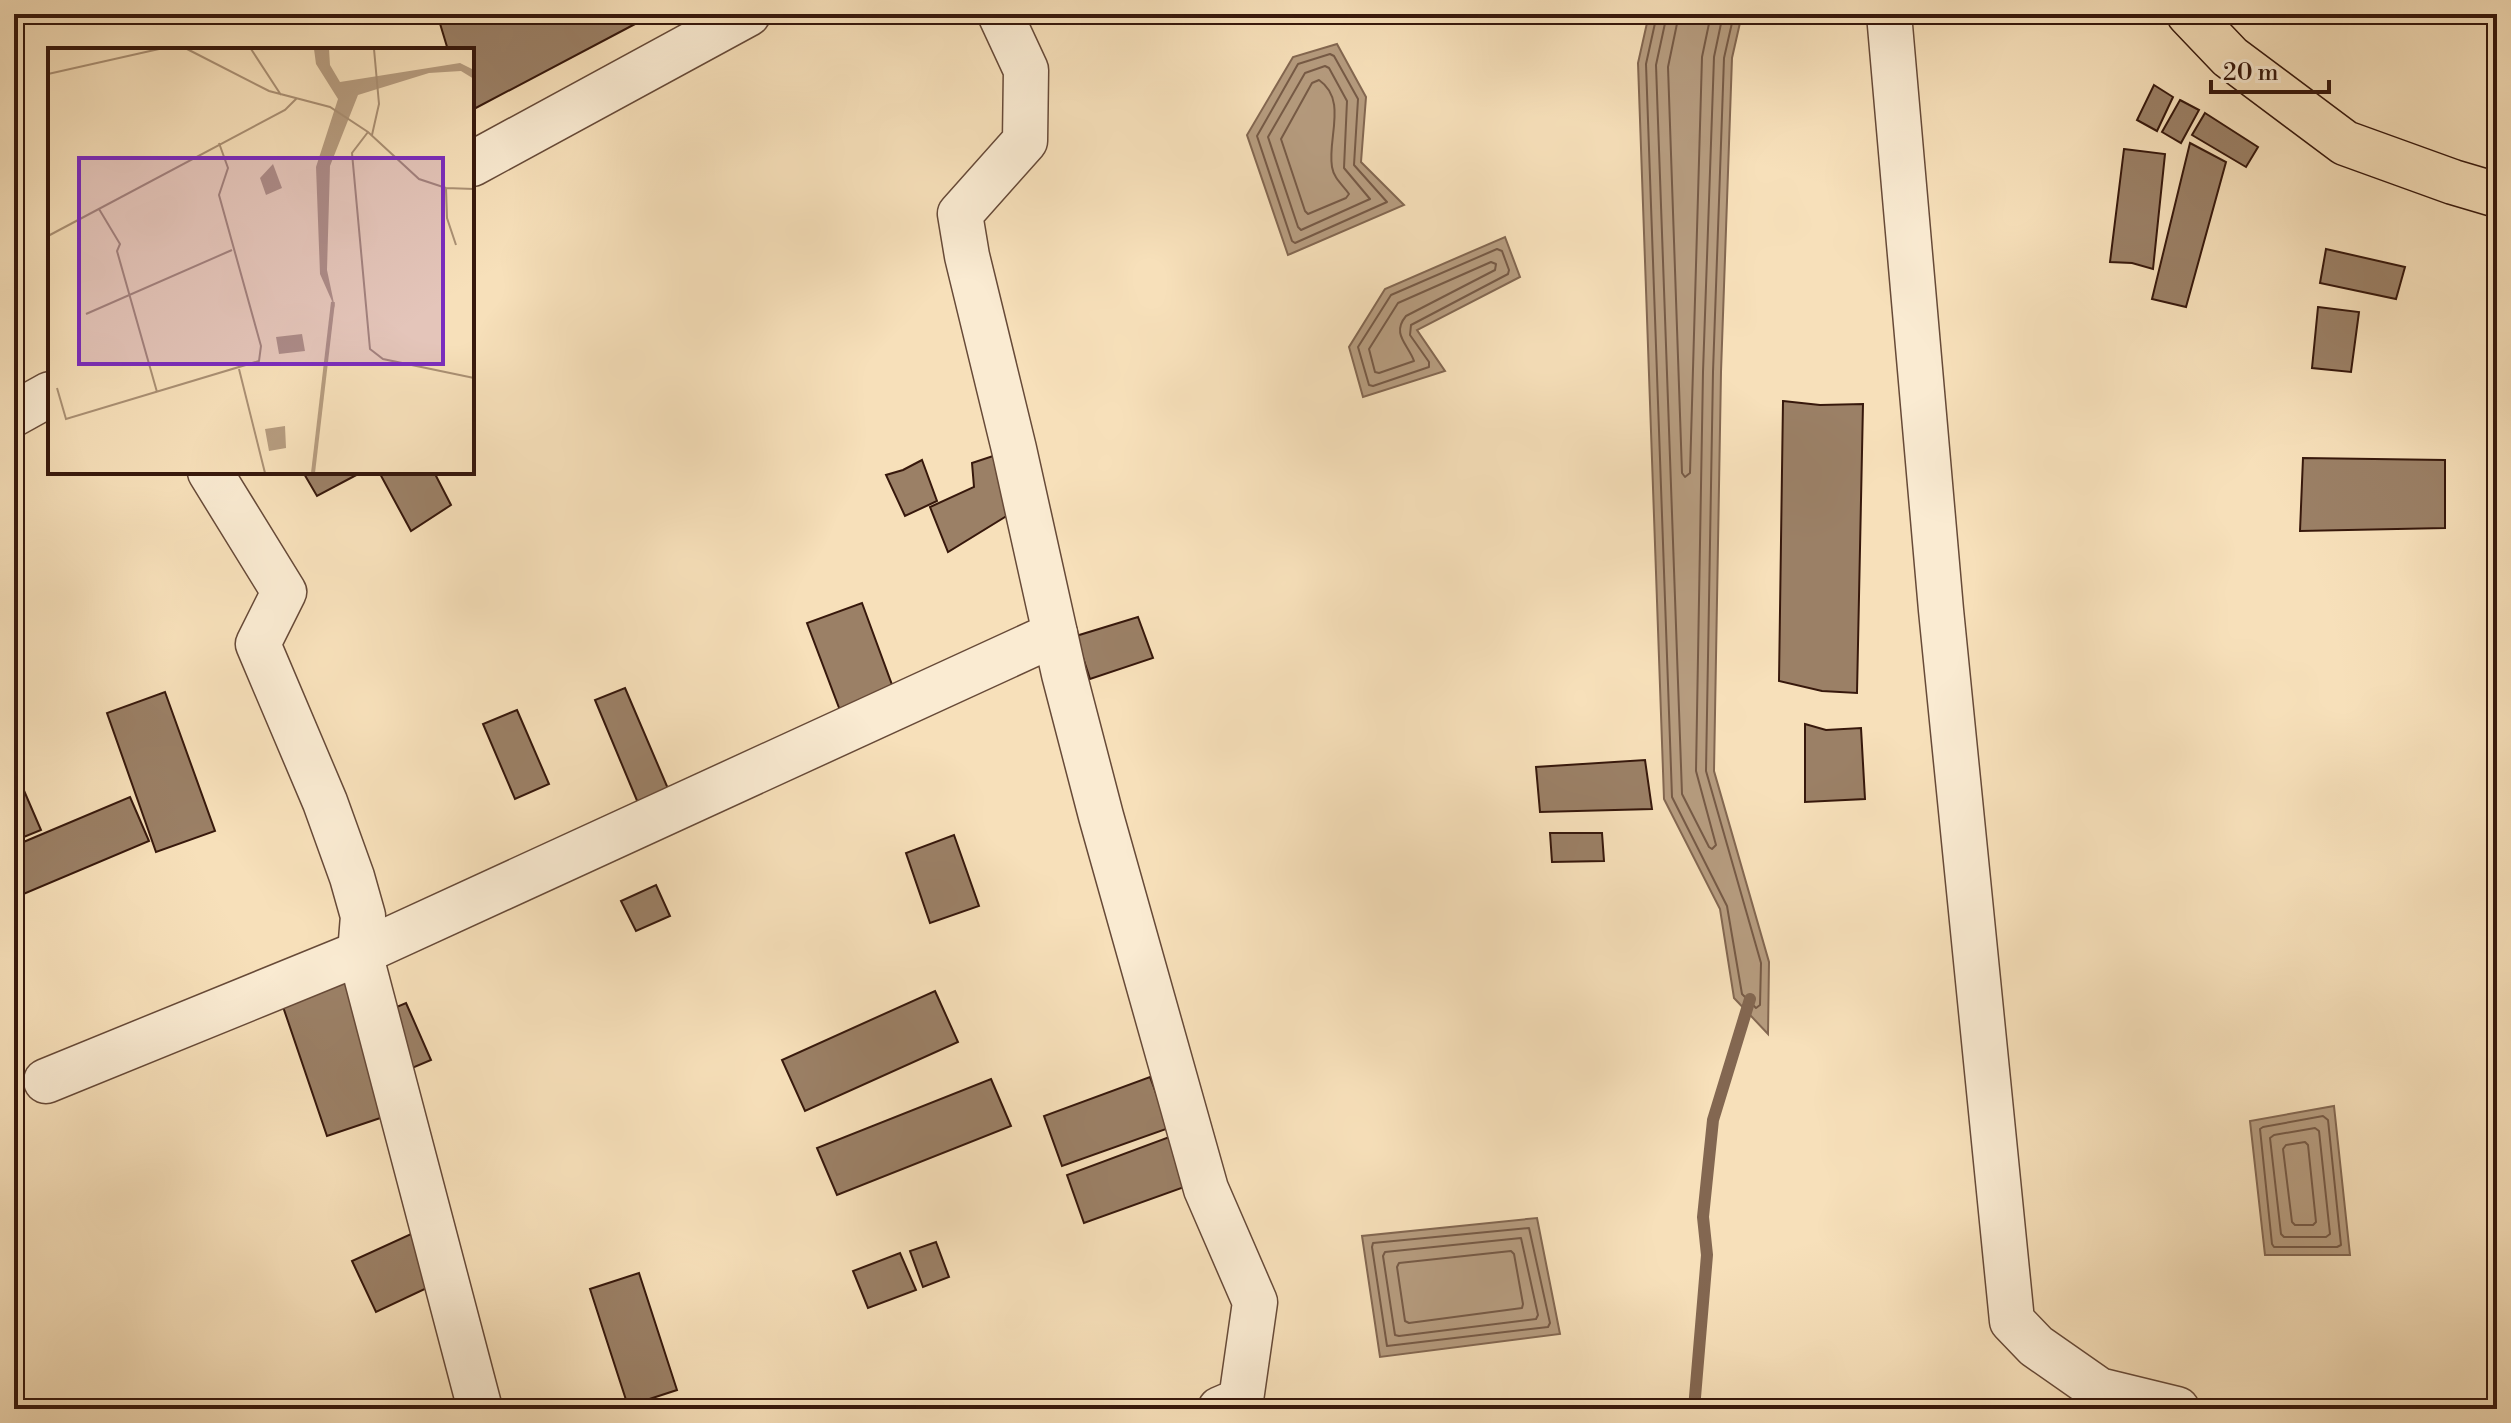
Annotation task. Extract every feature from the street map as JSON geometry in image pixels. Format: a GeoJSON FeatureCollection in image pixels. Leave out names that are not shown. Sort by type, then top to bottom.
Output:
{"type":"FeatureCollection","features":[{"type":"Feature","properties":{"kind":"main road"},"geometry":{"type":"LineString","coordinates":[[2189,14],[2230,57],[2345,143],[2497,195]]}},
{"type":"Feature","properties":{"kind":"street"},"geometry":{"type":"LineString","coordinates":[[474,163],[748,14]]}},
{"type":"Feature","properties":{"kind":"street"},"geometry":{"type":"LineString","coordinates":[[1000,14],[1026,70],[1025,141],[960,214],[967,256],[1055,634],[1101,816],[1206,1189],[1255,1302],[1241,1400],[1220,1409]]}},
{"type":"Feature","properties":{"kind":"street"},"geometry":{"type":"LineString","coordinates":[[1889,14],[1941,610],[2012,1321],[2036,1346],[2099,1390],[2177,1409]]}},
{"type":"Feature","properties":{"kind":"street"},"geometry":{"type":"LineString","coordinates":[[14,414],[48,395]]}},
{"type":"Feature","properties":{"kind":"street"},"geometry":{"type":"LineString","coordinates":[[211,474],[284,592],[258,644],[325,802],[352,877],[363,916],[360,953],[480,1409]]}},
{"type":"Feature","properties":{"kind":"street"},"geometry":{"type":"LineString","coordinates":[[46,1081],[360,953],[1055,634]]}},
{"type":"Feature","properties":{"kind":"water"},"geometry":{"type":"Polygon","coordinates":[[[1649,14],[1742,14],[1732,58],[1721,372],[1714,771],[1769,962],[1768,1034],[1734,998],[1720,909],[1664,799],[1638,63],[1649,14]]]}},
{"type":"Feature","properties":{"kind":"water"},"geometry":{"type":"Polygon","coordinates":[[[1337,44],[1366,97],[1361,162],[1404,205],[1288,255],[1247,135],[1293,57],[1337,44]]]}},
{"type":"Feature","properties":{"kind":"water"},"geometry":{"type":"Polygon","coordinates":[[[1505,237],[1520,277],[1417,330],[1445,371],[1363,397],[1349,347],[1385,289],[1505,237]]]}},
{"type":"Feature","properties":{"kind":"water"},"geometry":{"type":"Polygon","coordinates":[[[2334,1106],[2350,1255],[2265,1255],[2250,1121],[2334,1106]]]}},
{"type":"Feature","properties":{"kind":"water"},"geometry":{"type":"Polygon","coordinates":[[[1537,1218],[1560,1334],[1380,1357],[1362,1236],[1537,1218]]]}},
{"type":"Feature","properties":{"kind":"building"},"geometry":{"type":"Polygon","coordinates":[[[415,14],[654,14],[474,109],[474,48],[447,48],[438,17],[415,17],[415,14]]]}},
{"type":"Feature","properties":{"kind":"building"},"geometry":{"type":"Polygon","coordinates":[[[2154,85],[2173,97],[2157,131],[2137,120],[2154,85]]]}},
{"type":"Feature","properties":{"kind":"building"},"geometry":{"type":"Polygon","coordinates":[[[2180,100],[2199,110],[2181,143],[2162,132],[2180,100]]]}},
{"type":"Feature","properties":{"kind":"building"},"geometry":{"type":"Polygon","coordinates":[[[2205,113],[2258,147],[2246,167],[2192,135],[2205,113]]]}},
{"type":"Feature","properties":{"kind":"building"},"geometry":{"type":"Polygon","coordinates":[[[2190,143],[2226,162],[2186,307],[2152,299],[2190,143]]]}},
{"type":"Feature","properties":{"kind":"building"},"geometry":{"type":"Polygon","coordinates":[[[2124,149],[2165,154],[2153,269],[2132,263],[2110,262],[2124,149]]]}},
{"type":"Feature","properties":{"kind":"building"},"geometry":{"type":"Polygon","coordinates":[[[2326,249],[2405,267],[2396,299],[2320,283],[2326,249]]]}},
{"type":"Feature","properties":{"kind":"building"},"geometry":{"type":"Polygon","coordinates":[[[2318,307],[2359,312],[2351,372],[2312,368],[2318,307]]]}},
{"type":"Feature","properties":{"kind":"building"},"geometry":{"type":"Polygon","coordinates":[[[1783,401],[1820,405],[1863,404],[1857,693],[1822,691],[1779,681],[1783,401]]]}},
{"type":"Feature","properties":{"kind":"building"},"geometry":{"type":"Polygon","coordinates":[[[1005,452],[1013,512],[948,552],[930,507],[974,487],[972,463],[1005,452]]]}},
{"type":"Feature","properties":{"kind":"building"},"geometry":{"type":"Polygon","coordinates":[[[2303,458],[2445,460],[2445,528],[2300,531],[2303,458]]]}},
{"type":"Feature","properties":{"kind":"building"},"geometry":{"type":"Polygon","coordinates":[[[922,460],[937,501],[905,516],[886,475],[922,460]]]}},
{"type":"Feature","properties":{"kind":"building"},"geometry":{"type":"Polygon","coordinates":[[[304,474],[358,474],[317,496],[304,474]]]}},
{"type":"Feature","properties":{"kind":"building"},"geometry":{"type":"Polygon","coordinates":[[[380,474],[435,474],[451,505],[411,531],[380,474]]]}},
{"type":"Feature","properties":{"kind":"building"},"geometry":{"type":"Polygon","coordinates":[[[862,603],[895,693],[841,713],[807,623],[862,603]]]}},
{"type":"Feature","properties":{"kind":"building"},"geometry":{"type":"Polygon","coordinates":[[[1138,617],[1153,658],[1090,679],[1076,636],[1138,617]]]}},
{"type":"Feature","properties":{"kind":"building"},"geometry":{"type":"Polygon","coordinates":[[[625,688],[669,791],[638,803],[595,700],[625,688]]]}},
{"type":"Feature","properties":{"kind":"building"},"geometry":{"type":"Polygon","coordinates":[[[165,692],[215,831],[156,852],[107,713],[165,692]]]}},
{"type":"Feature","properties":{"kind":"building"},"geometry":{"type":"Polygon","coordinates":[[[517,710],[549,784],[515,799],[483,724],[517,710]]]}},
{"type":"Feature","properties":{"kind":"building"},"geometry":{"type":"Polygon","coordinates":[[[1805,724],[1826,730],[1861,728],[1865,799],[1805,802],[1805,724]]]}},
{"type":"Feature","properties":{"kind":"building"},"geometry":{"type":"Polygon","coordinates":[[[1645,760],[1652,809],[1540,812],[1536,767],[1645,760]]]}},
{"type":"Feature","properties":{"kind":"building"},"geometry":{"type":"Polygon","coordinates":[[[22,786],[41,830],[14,841],[14,789],[22,786]]]}},
{"type":"Feature","properties":{"kind":"building"},"geometry":{"type":"Polygon","coordinates":[[[130,797],[149,841],[14,898],[14,846],[130,797]]]}},
{"type":"Feature","properties":{"kind":"building"},"geometry":{"type":"Polygon","coordinates":[[[1550,833],[1602,833],[1604,861],[1552,862],[1550,833]]]}},
{"type":"Feature","properties":{"kind":"building"},"geometry":{"type":"Polygon","coordinates":[[[954,835],[979,906],[930,923],[906,853],[954,835]]]}},
{"type":"Feature","properties":{"kind":"building"},"geometry":{"type":"Polygon","coordinates":[[[656,885],[670,916],[636,931],[621,901],[656,885]]]}},
{"type":"Feature","properties":{"kind":"building"},"geometry":{"type":"Polygon","coordinates":[[[352,966],[401,1111],[327,1136],[278,992],[352,966]]]}},
{"type":"Feature","properties":{"kind":"building"},"geometry":{"type":"Polygon","coordinates":[[[935,991],[958,1042],[805,1111],[782,1060],[935,991]]]}},
{"type":"Feature","properties":{"kind":"building"},"geometry":{"type":"Polygon","coordinates":[[[406,1003],[431,1060],[405,1071],[380,1014],[406,1003]]]}},
{"type":"Feature","properties":{"kind":"building"},"geometry":{"type":"Polygon","coordinates":[[[1150,1077],[1169,1128],[1062,1166],[1044,1116],[1150,1077]]]}},
{"type":"Feature","properties":{"kind":"building"},"geometry":{"type":"Polygon","coordinates":[[[991,1079],[1011,1126],[837,1195],[817,1148],[991,1079]]]}},
{"type":"Feature","properties":{"kind":"building"},"geometry":{"type":"Polygon","coordinates":[[[1172,1136],[1190,1185],[1084,1223],[1067,1175],[1172,1136]]]}},
{"type":"Feature","properties":{"kind":"building"},"geometry":{"type":"Polygon","coordinates":[[[422,1229],[446,1279],[376,1312],[352,1261],[422,1229]]]}},
{"type":"Feature","properties":{"kind":"building"},"geometry":{"type":"Polygon","coordinates":[[[936,1242],[949,1277],[923,1287],[910,1251],[936,1242]]]}},
{"type":"Feature","properties":{"kind":"building"},"geometry":{"type":"Polygon","coordinates":[[[900,1253],[916,1290],[868,1308],[853,1271],[900,1253]]]}},
{"type":"Feature","properties":{"kind":"building"},"geometry":{"type":"Polygon","coordinates":[[[639,1273],[677,1390],[628,1406],[590,1289],[639,1273]]]}},
{"type":"Feature","properties":{"kind":"waterway"},"geometry":{"type":"LineString","coordinates":[[1694,1409],[1707,1255],[1703,1217],[1713,1120],[1750,999]]}}]}
